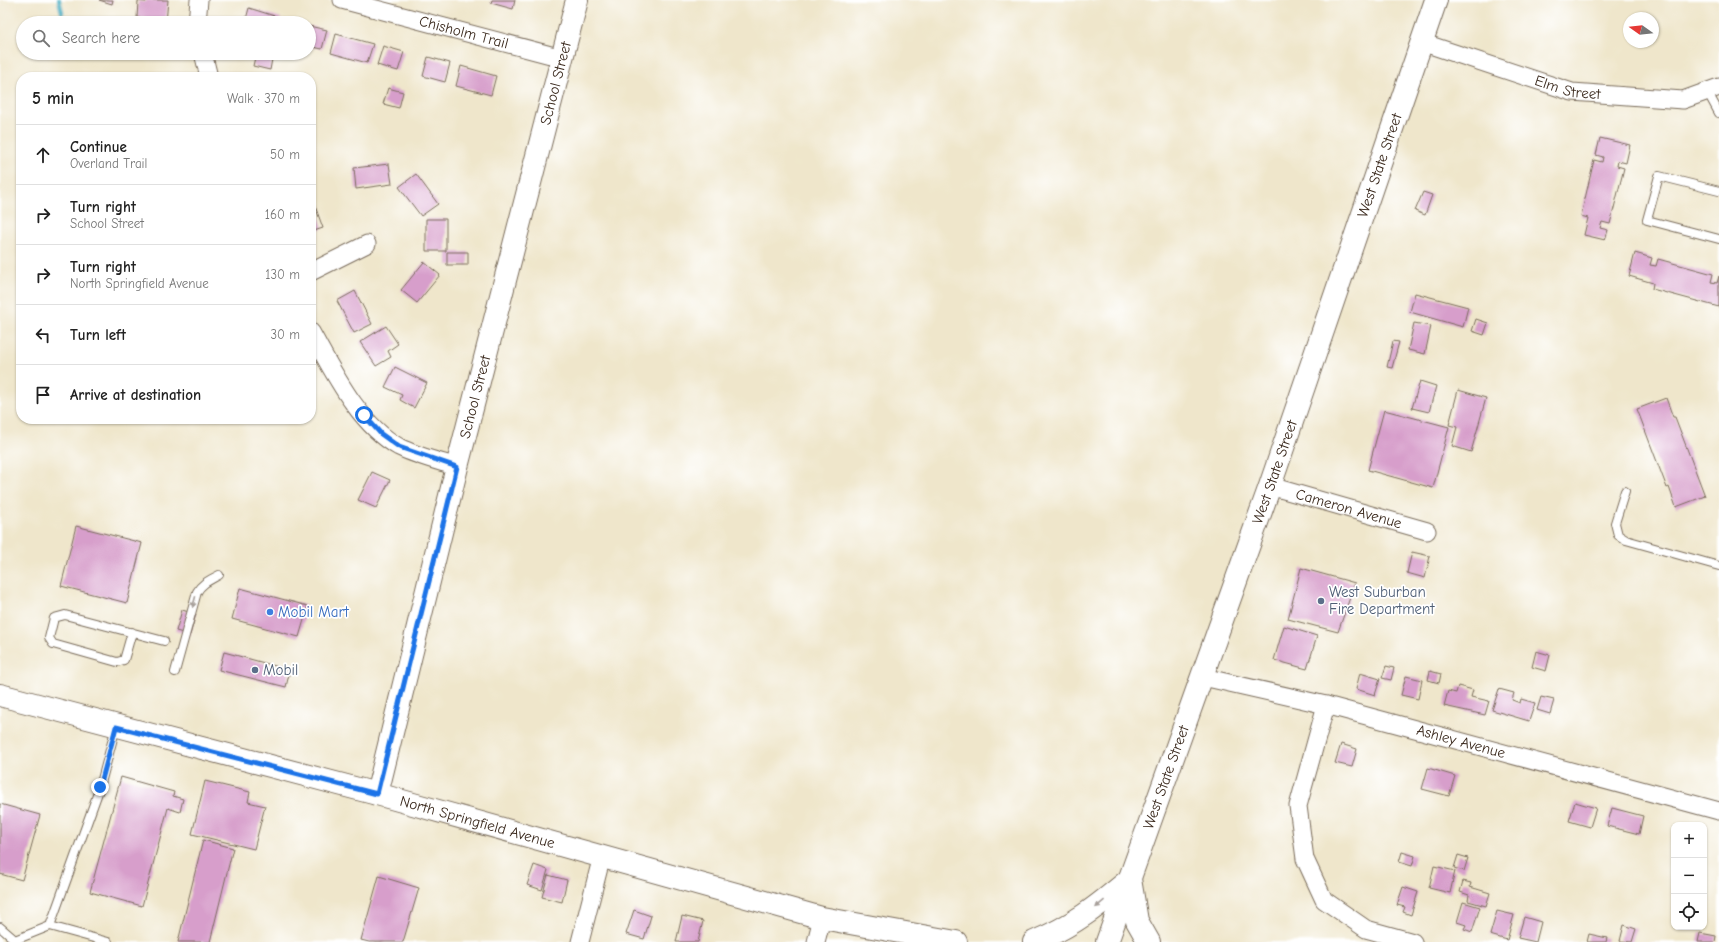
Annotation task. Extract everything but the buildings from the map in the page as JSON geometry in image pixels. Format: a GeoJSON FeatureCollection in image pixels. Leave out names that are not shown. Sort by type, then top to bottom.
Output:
{"type":"FeatureCollection","features":[{"type":"Feature","properties":{"kind":"main road","name":"School Street"},"geometry":{"type":"LineString","coordinates":[[377,794],[457,467],[577,0]]}},
{"type":"Feature","properties":{"kind":"main road","name":"West State Street"},"geometry":{"type":"LineString","coordinates":[[1107,942],[1270,486],[1436,0]]}},
{"type":"Feature","properties":{"kind":"main road","name":"North Springfield Avenue"},"geometry":{"type":"LineString","coordinates":[[0,695],[116,727],[377,794],[822,918],[956,942]]}},
{"type":"Feature","properties":{"kind":"main road"},"geometry":{"type":"LineString","coordinates":[[1034,942],[1060,931],[1095,908],[1130,879]]}},
{"type":"Feature","properties":{"kind":"main road"},"geometry":{"type":"LineString","coordinates":[[1130,879],[1137,921],[1149,942]]}},
{"type":"Feature","properties":{"kind":"street"},"geometry":{"type":"LineString","coordinates":[[198,16],[199,0]]}},
{"type":"Feature","properties":{"kind":"street","name":"Chisholm Trail"},"geometry":{"type":"LineString","coordinates":[[342,0],[562,58]]}},
{"type":"Feature","properties":{"kind":"street","name":"Elm Street"},"geometry":{"type":"LineString","coordinates":[[1421,42],[1572,92],[1683,100],[1713,89]]}},
{"type":"Feature","properties":{"kind":"street"},"geometry":{"type":"LineString","coordinates":[[205,60],[208,72]]}},
{"type":"Feature","properties":{"kind":"street"},"geometry":{"type":"LineString","coordinates":[[316,270],[367,244]]}},
{"type":"Feature","properties":{"kind":"street"},"geometry":{"type":"LineString","coordinates":[[316,341],[345,393],[381,434],[399,447],[457,467]]}},
{"type":"Feature","properties":{"kind":"street","name":"Cameron Avenue"},"geometry":{"type":"LineString","coordinates":[[1270,486],[1427,531]]}},
{"type":"Feature","properties":{"kind":"street","name":"Ashley Avenue"},"geometry":{"type":"LineString","coordinates":[[1203,677],[1326,705],[1719,811]]}},
{"type":"Feature","properties":{"kind":"street"},"geometry":{"type":"LineString","coordinates":[[1326,705],[1298,806],[1306,860],[1324,900],[1366,929],[1413,942]]}},
{"type":"Feature","properties":{"kind":"street"},"geometry":{"type":"LineString","coordinates":[[580,942],[602,856]]}},
{"type":"Feature","properties":{"kind":"street"},"geometry":{"type":"LineString","coordinates":[[816,942],[822,918]]}},
{"type":"Feature","properties":{"kind":"lane"},"geometry":{"type":"LineString","coordinates":[[1713,89],[1719,113]]}},
{"type":"Feature","properties":{"kind":"lane"},"geometry":{"type":"LineString","coordinates":[[1719,191],[1659,176],[1648,220],[1719,239]]}},
{"type":"Feature","properties":{"kind":"lane"},"geometry":{"type":"LineString","coordinates":[[1625,491],[1615,523],[1618,535],[1626,540],[1719,566]]}},
{"type":"Feature","properties":{"kind":"lane"},"geometry":{"type":"LineString","coordinates":[[175,672],[197,592],[200,586],[206,581],[219,575]]}},
{"type":"Feature","properties":{"kind":"lane"},"geometry":{"type":"LineString","coordinates":[[132,632],[124,660],[117,662],[53,644],[49,638],[54,618],[65,615],[132,632],[164,641]]}},
{"type":"Feature","properties":{"kind":"lane"},"geometry":{"type":"LineString","coordinates":[[50,926],[100,787],[116,727]]}},
{"type":"Feature","properties":{"kind":"lane"},"geometry":{"type":"LineString","coordinates":[[0,927],[14,940],[50,926],[108,942]]}},
{"type":"Feature","properties":{"kind":"waterway"},"geometry":{"type":"LineString","coordinates":[[59,0],[62,12]]}},
{"type":"Feature","properties":{"kind":"place","name":"West Suburban Fire Department"},"geometry":{"type":"Point","coordinates":[1321,601]}},
{"type":"Feature","properties":{"kind":"place","name":"Mobil Mart"},"geometry":{"type":"Point","coordinates":[270,612]}},
{"type":"Feature","properties":{"kind":"place","name":"Mobil"},"geometry":{"type":"Point","coordinates":[255,670]}},
{"type":"Feature","properties":{"kind":"route"},"geometry":{"type":"LineString","coordinates":[[100,787],[116,727],[377,794],[457,467],[420,456],[399,447],[381,434],[364,415]]}}]}
